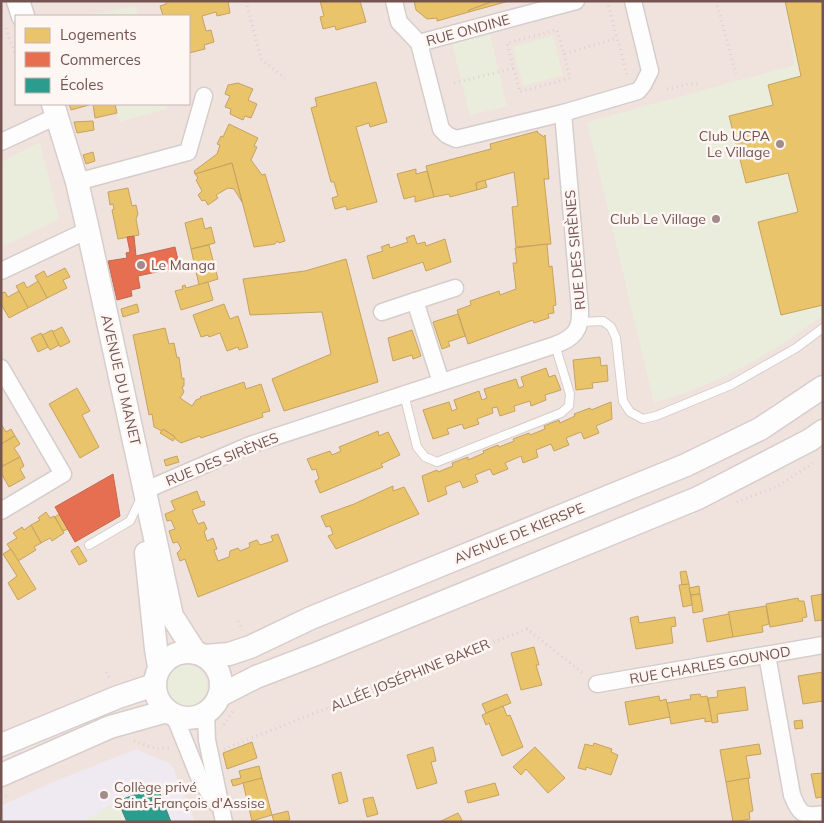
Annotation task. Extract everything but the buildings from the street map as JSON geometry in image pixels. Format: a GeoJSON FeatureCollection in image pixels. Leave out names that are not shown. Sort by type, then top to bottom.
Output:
{"type":"FeatureCollection","features":[{"type":"Feature","properties":{"kind":"main road"},"geometry":{"type":"LineString","coordinates":[[15,15],[18,1]]}},
{"type":"Feature","properties":{"kind":"main road","name":"AVENUE DU MANET"},"geometry":{"type":"LineString","coordinates":[[55,110],[77,182],[146,490],[172,616],[200,654]]}},
{"type":"Feature","properties":{"kind":"main road","name":"AVENUE DE KIERSPE"},"geometry":{"type":"LineString","coordinates":[[200,654],[229,654],[256,645],[311,618],[686,465],[760,429],[823,387]]}},
{"type":"Feature","properties":{"kind":"main road"},"geometry":{"type":"LineString","coordinates":[[146,490],[146,551],[156,649],[156,695],[160,704],[171,713],[186,718],[212,705],[256,677],[698,498],[810,440],[823,431]]}},
{"type":"Feature","properties":{"kind":"main road"},"geometry":{"type":"LineString","coordinates":[[1,745],[118,696],[157,676],[165,660],[200,654],[214,664],[219,674],[221,685],[212,705]]}},
{"type":"Feature","properties":{"kind":"main road"},"geometry":{"type":"LineString","coordinates":[[1,774],[110,728],[171,713]]}},
{"type":"Feature","properties":{"kind":"street"},"geometry":{"type":"LineString","coordinates":[[394,1],[399,22],[419,43],[441,129],[447,135],[456,138],[563,112],[638,91],[650,71],[633,1]]}},
{"type":"Feature","properties":{"kind":"street","name":"RUE ONDINE"},"geometry":{"type":"LineString","coordinates":[[419,43],[576,1]]}},
{"type":"Feature","properties":{"kind":"street"},"geometry":{"type":"LineString","coordinates":[[77,182],[188,152],[204,96]]}},
{"type":"Feature","properties":{"kind":"street"},"geometry":{"type":"LineString","coordinates":[[1,142],[55,110]]}},
{"type":"Feature","properties":{"kind":"street","name":"RUE DES SIRÈNES"},"geometry":{"type":"LineString","coordinates":[[146,490],[250,445],[555,345],[574,334],[581,322],[563,112]]}},
{"type":"Feature","properties":{"kind":"street"},"geometry":{"type":"LineString","coordinates":[[1,271],[88,230]]}},
{"type":"Feature","properties":{"kind":"street"},"geometry":{"type":"LineString","coordinates":[[382,312],[455,288]]}},
{"type":"Feature","properties":{"kind":"street"},"geometry":{"type":"LineString","coordinates":[[415,301],[441,382]]}},
{"type":"Feature","properties":{"kind":"street"},"geometry":{"type":"LineString","coordinates":[[1,368],[63,474],[1,511]]}},
{"type":"Feature","properties":{"kind":"street","name":"RUE CHARLES GOUNOD"},"geometry":{"type":"LineString","coordinates":[[597,684],[823,646]]}},
{"type":"Feature","properties":{"kind":"street"},"geometry":{"type":"LineString","coordinates":[[767,655],[792,795],[798,809],[810,816],[823,814]]}},
{"type":"Feature","properties":{"kind":"street"},"geometry":{"type":"LineString","coordinates":[[212,705],[207,740],[223,818]]}},
{"type":"Feature","properties":{"kind":"street"},"geometry":{"type":"LineString","coordinates":[[171,713],[200,777],[223,818]]}},
{"type":"Feature","properties":{"kind":"lane"},"geometry":{"type":"LineString","coordinates":[[581,322],[603,321],[611,327],[616,338],[623,401],[630,412],[643,419],[656,416],[731,385],[796,348],[823,328]]}},
{"type":"Feature","properties":{"kind":"lane"},"geometry":{"type":"LineString","coordinates":[[404,394],[417,447],[425,457],[437,462],[562,413],[569,406],[570,394],[555,345]]}},
{"type":"Feature","properties":{"kind":"lane"},"geometry":{"type":"LineString","coordinates":[[89,545],[130,521],[146,490]]}},
{"type":"Feature","properties":{"kind":"path"},"geometry":{"type":"LineString","coordinates":[[246,1],[261,59],[285,78]]}},
{"type":"Feature","properties":{"kind":"path"},"geometry":{"type":"LineString","coordinates":[[607,1],[629,81]]}},
{"type":"Feature","properties":{"kind":"path"},"geometry":{"type":"LineString","coordinates":[[716,1],[736,74]]}},
{"type":"Feature","properties":{"kind":"path"},"geometry":{"type":"LineString","coordinates":[[14,20],[15,38]]}},
{"type":"Feature","properties":{"kind":"path"},"geometry":{"type":"LineString","coordinates":[[557,30],[564,54],[570,78],[520,92],[507,43],[557,30]]}},
{"type":"Feature","properties":{"kind":"path"},"geometry":{"type":"LineString","coordinates":[[564,54],[617,38]]}},
{"type":"Feature","properties":{"kind":"path"},"geometry":{"type":"LineString","coordinates":[[454,83],[514,68]]}},
{"type":"Feature","properties":{"kind":"path"},"geometry":{"type":"LineString","coordinates":[[667,89],[698,84]]}},
{"type":"Feature","properties":{"kind":"path","name":"ALLÉE JOSÉPHINE BAKER"},"geometry":{"type":"LineString","coordinates":[[210,755],[527,629],[597,684]]}},
{"type":"Feature","properties":{"kind":"shaded area"},"geometry":{"type":"Polygon","coordinates":[[[1,1],[823,1],[823,822],[1,822],[1,1]]]}},
{"type":"Feature","properties":{"kind":"shaded area","name":"Collège privé Saint-François d'Assise"},"geometry":{"type":"Polygon","coordinates":[[[136,749],[172,765],[195,822],[1,822],[1,806],[48,784],[136,749]]]}},
{"type":"Feature","properties":{"kind":"green space","name":"Club Le Village"},"geometry":{"type":"Polygon","coordinates":[[[784,1],[823,1],[823,315],[781,345],[736,371],[699,388],[654,403],[587,122],[795,65],[784,1]]]}},
{"type":"Feature","properties":{"kind":"green space"},"geometry":{"type":"Polygon","coordinates":[[[135,6],[138,15],[88,15],[135,6]]]}},
{"type":"Feature","properties":{"kind":"green space"},"geometry":{"type":"Polygon","coordinates":[[[490,34],[507,106],[470,115],[452,44],[490,34]]]}},
{"type":"Feature","properties":{"kind":"green space"},"geometry":{"type":"Polygon","coordinates":[[[553,36],[563,75],[523,86],[513,47],[553,36]]]}},
{"type":"Feature","properties":{"kind":"green space"},"geometry":{"type":"Polygon","coordinates":[[[115,105],[166,105],[167,109],[119,122],[115,105]]]}},
{"type":"Feature","properties":{"kind":"green space"},"geometry":{"type":"Polygon","coordinates":[[[40,142],[59,219],[1,247],[1,162],[40,142]]]}},
{"type":"Feature","properties":{"kind":"green space"},"geometry":{"type":"Polygon","coordinates":[[[182,665],[190,665],[201,671],[207,686],[201,701],[190,707],[182,707],[171,701],[165,690],[165,682],[171,671],[182,665]]]}},
{"type":"Feature","properties":{"kind":"green space"},"geometry":{"type":"Polygon","coordinates":[[[118,801],[127,822],[82,822],[118,801]]]}},
{"type":"Feature","properties":{"kind":"place","name":"Club UCPA Le Village"},"geometry":{"type":"Point","coordinates":[780,144]}},
{"type":"Feature","properties":{"kind":"place","name":"Club Le Village"},"geometry":{"type":"Point","coordinates":[716,219]}},
{"type":"Feature","properties":{"kind":"place","name":"Le Manga"},"geometry":{"type":"Point","coordinates":[141,265]}},
{"type":"Feature","properties":{"kind":"place","name":"Collège privé Saint-François d'Assise"},"geometry":{"type":"Point","coordinates":[104,795]}}]}
